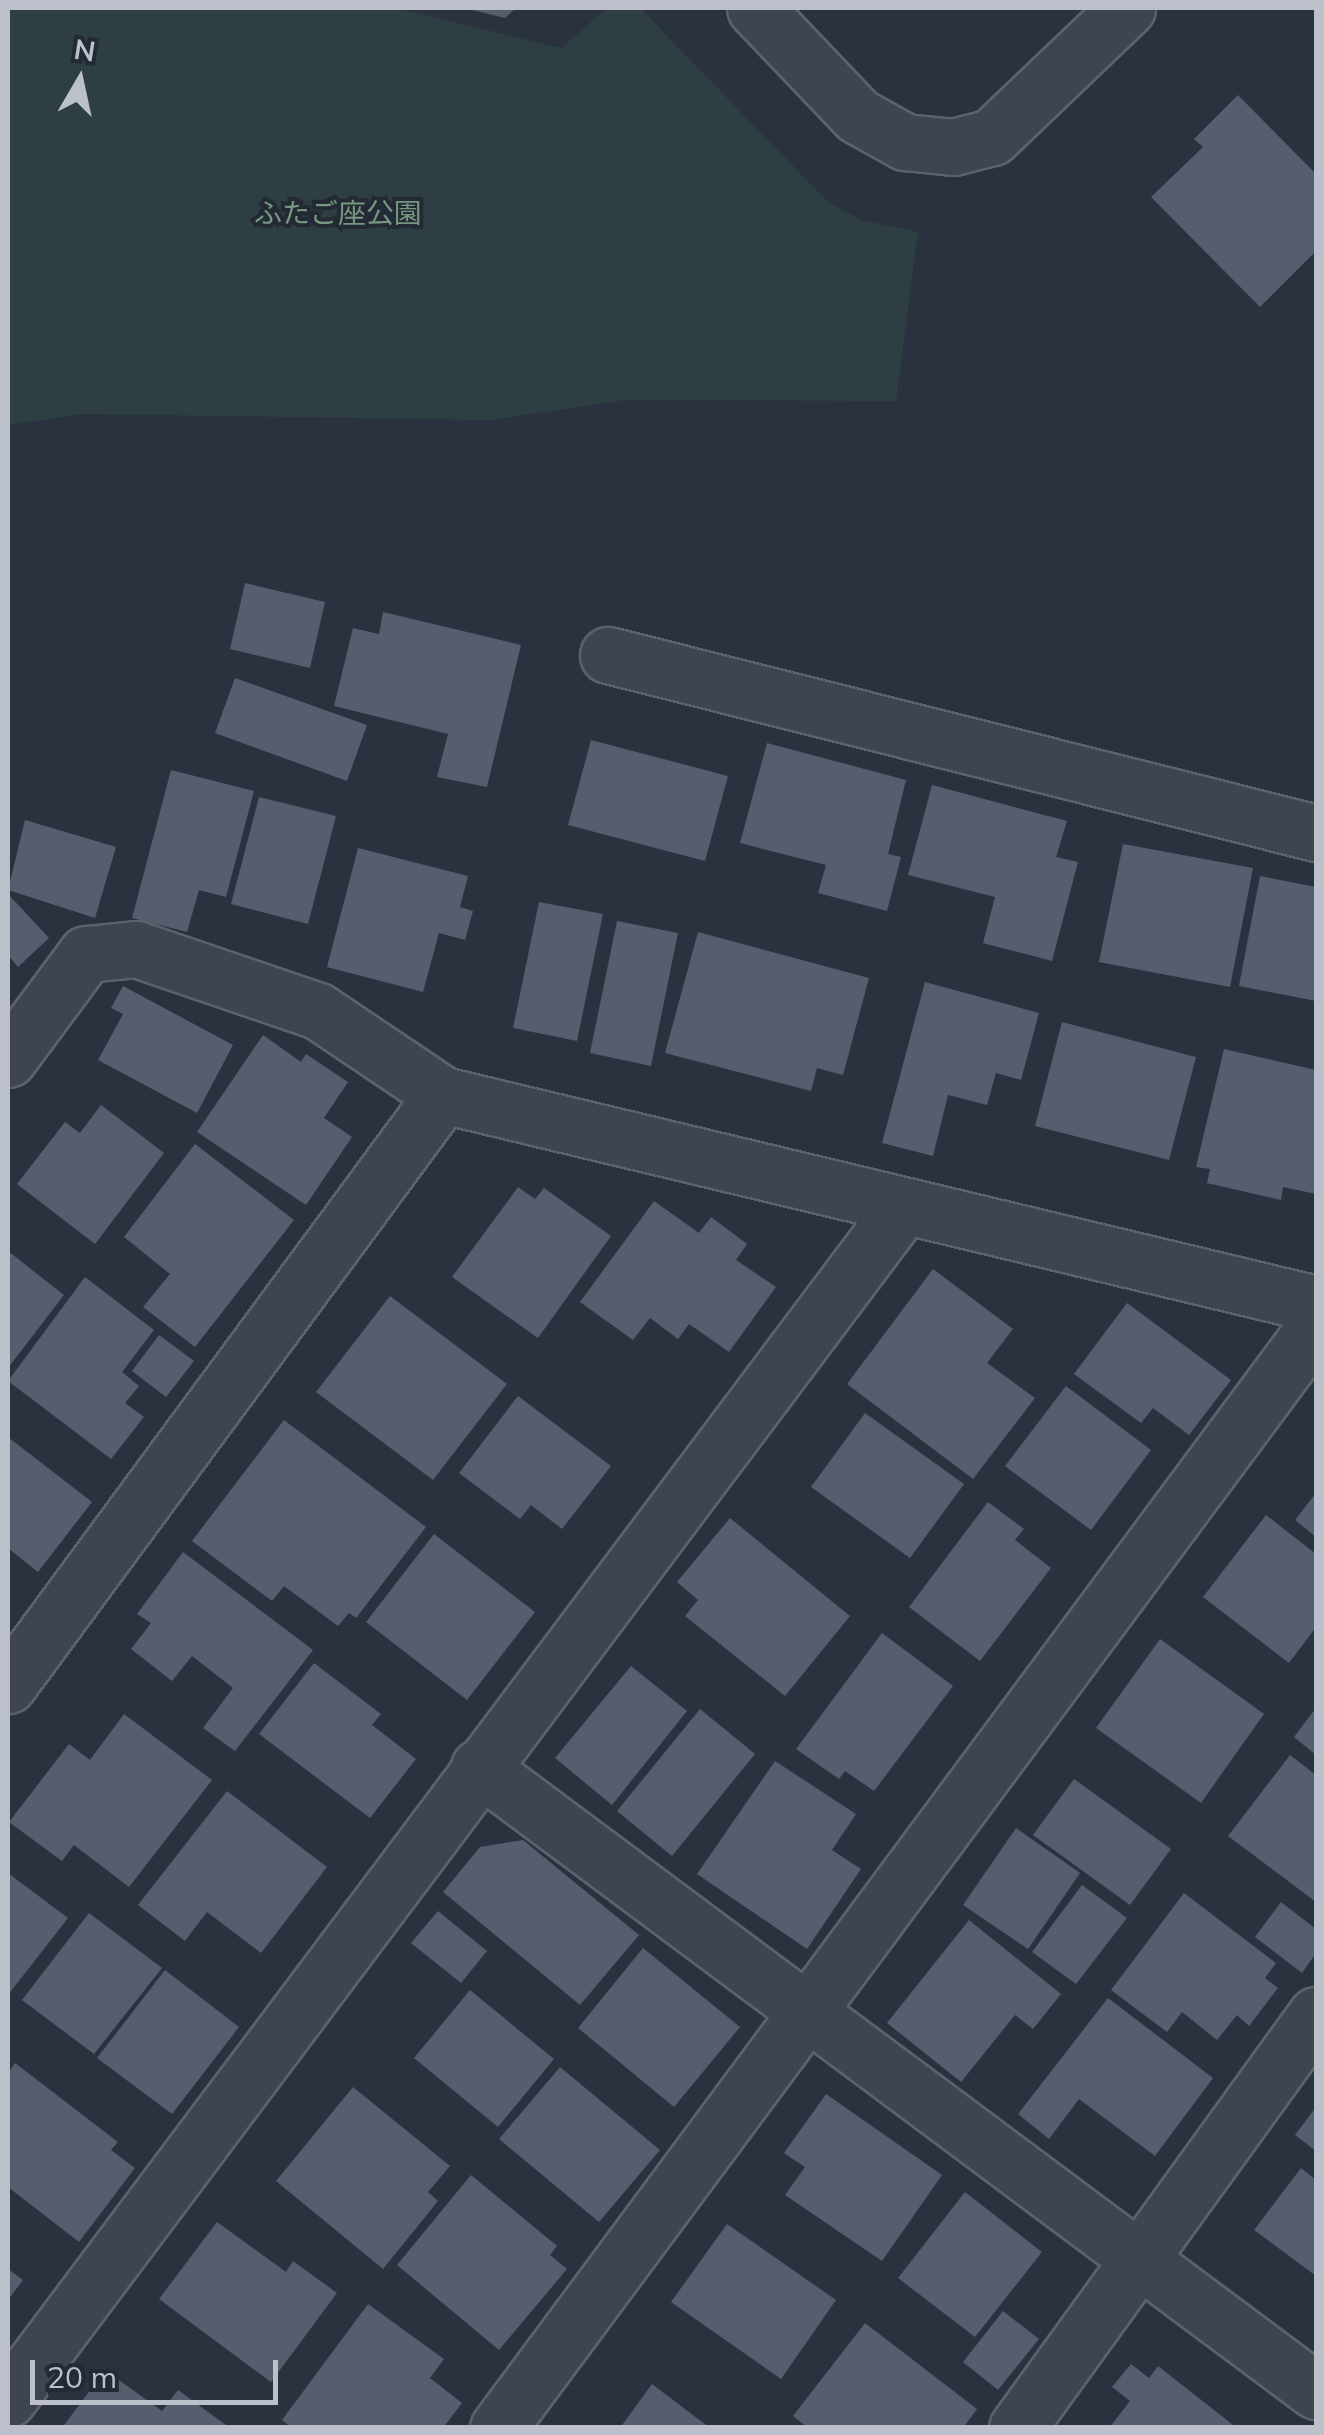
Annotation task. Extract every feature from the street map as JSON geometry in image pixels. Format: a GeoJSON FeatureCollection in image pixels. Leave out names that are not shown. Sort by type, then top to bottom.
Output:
{"type":"FeatureCollection","features":[{"type":"Feature","properties":{"kind":"street"},"geometry":{"type":"LineString","coordinates":[[754,8],[858,116],[905,142],[953,146],[992,137],[1128,8]]}},
{"type":"Feature","properties":{"kind":"street"},"geometry":{"type":"LineString","coordinates":[[608,655],[1316,832]]}},
{"type":"Feature","properties":{"kind":"street"},"geometry":{"type":"LineString","coordinates":[[8,1059],[86,954],[136,949],[318,1012],[443,1095],[1316,1304]]}},
{"type":"Feature","properties":{"kind":"street"},"geometry":{"type":"LineString","coordinates":[[8,1685],[443,1095]]}},
{"type":"Feature","properties":{"kind":"street"},"geometry":{"type":"LineString","coordinates":[[8,2399],[903,1207]]}},
{"type":"Feature","properties":{"kind":"street"},"geometry":{"type":"LineString","coordinates":[[498,2428],[804,2009],[1316,1326]]}},
{"type":"Feature","properties":{"kind":"street"},"geometry":{"type":"LineString","coordinates":[[480,1767],[1137,2262],[1316,2391]]}},
{"type":"Feature","properties":{"kind":"street"},"geometry":{"type":"LineString","coordinates":[[1017,2428],[1316,2015]]}},
{"type":"Feature","properties":{"kind":"green space","name":"ふたご座公園"},"geometry":{"type":"Polygon","coordinates":[[[8,8],[396,8],[561,48],[607,8],[640,8],[828,202],[861,220],[918,232],[896,401],[625,400],[492,420],[83,414],[8,425],[8,8]]]}},
{"type":"Feature","properties":{"kind":"building"},"geometry":{"type":"Polygon","coordinates":[[[464,8],[516,8],[505,18],[464,8]]]}},
{"type":"Feature","properties":{"kind":"building"},"geometry":{"type":"Polygon","coordinates":[[[1238,95],[1316,174],[1316,251],[1260,307],[1151,197],[1203,147],[1194,139],[1238,95]]]}},
{"type":"Feature","properties":{"kind":"building"},"geometry":{"type":"Polygon","coordinates":[[[245,583],[325,602],[310,668],[230,649],[245,583]]]}},
{"type":"Feature","properties":{"kind":"building"},"geometry":{"type":"Polygon","coordinates":[[[383,612],[521,645],[487,787],[437,777],[448,734],[334,706],[353,628],[379,634],[383,612]]]}},
{"type":"Feature","properties":{"kind":"building"},"geometry":{"type":"Polygon","coordinates":[[[235,678],[367,725],[347,781],[215,733],[235,678]]]}},
{"type":"Feature","properties":{"kind":"building"},"geometry":{"type":"Polygon","coordinates":[[[591,740],[728,776],[705,861],[568,825],[591,740]]]}},
{"type":"Feature","properties":{"kind":"building"},"geometry":{"type":"Polygon","coordinates":[[[767,743],[906,780],[888,854],[901,857],[887,911],[818,893],[826,865],[740,843],[767,743]]]}},
{"type":"Feature","properties":{"kind":"building"},"geometry":{"type":"Polygon","coordinates":[[[171,770],[254,791],[226,897],[199,890],[187,932],[132,918],[171,770]]]}},
{"type":"Feature","properties":{"kind":"building"},"geometry":{"type":"Polygon","coordinates":[[[932,785],[1067,821],[1056,857],[1078,862],[1052,961],[983,943],[995,897],[908,875],[932,785]]]}},
{"type":"Feature","properties":{"kind":"building"},"geometry":{"type":"Polygon","coordinates":[[[259,797],[336,816],[308,924],[231,904],[259,797]]]}},
{"type":"Feature","properties":{"kind":"building"},"geometry":{"type":"Polygon","coordinates":[[[25,820],[116,847],[95,918],[8,890],[25,820]]]}},
{"type":"Feature","properties":{"kind":"building"},"geometry":{"type":"Polygon","coordinates":[[[1123,844],[1253,868],[1230,987],[1099,962],[1123,844]]]}},
{"type":"Feature","properties":{"kind":"building"},"geometry":{"type":"Polygon","coordinates":[[[358,848],[468,876],[460,907],[473,911],[465,940],[439,933],[423,992],[327,967],[358,848]]]}},
{"type":"Feature","properties":{"kind":"building"},"geometry":{"type":"Polygon","coordinates":[[[1260,876],[1316,887],[1316,1001],[1239,986],[1260,876]]]}},
{"type":"Feature","properties":{"kind":"building"},"geometry":{"type":"Polygon","coordinates":[[[8,894],[49,938],[18,967],[8,955],[8,894]]]}},
{"type":"Feature","properties":{"kind":"building"},"geometry":{"type":"Polygon","coordinates":[[[539,902],[603,914],[577,1041],[513,1028],[539,902]]]}},
{"type":"Feature","properties":{"kind":"building"},"geometry":{"type":"Polygon","coordinates":[[[617,921],[678,933],[651,1066],[590,1053],[617,921]]]}},
{"type":"Feature","properties":{"kind":"building"},"geometry":{"type":"Polygon","coordinates":[[[698,932],[869,978],[843,1075],[817,1068],[811,1091],[665,1053],[698,932]]]}},
{"type":"Feature","properties":{"kind":"building"},"geometry":{"type":"Polygon","coordinates":[[[925,982],[1039,1013],[1021,1080],[996,1073],[987,1105],[948,1095],[933,1156],[882,1143],[925,982]]]}},
{"type":"Feature","properties":{"kind":"building"},"geometry":{"type":"Polygon","coordinates":[[[123,986],[233,1045],[197,1113],[98,1060],[123,1014],[111,1008],[123,986]]]}},
{"type":"Feature","properties":{"kind":"building"},"geometry":{"type":"Polygon","coordinates":[[[1062,1022],[1196,1057],[1169,1160],[1035,1126],[1062,1022]]]}},
{"type":"Feature","properties":{"kind":"building"},"geometry":{"type":"Polygon","coordinates":[[[263,1035],[301,1062],[306,1054],[348,1082],[324,1118],[352,1137],[306,1205],[197,1132],[263,1035]]]}},
{"type":"Feature","properties":{"kind":"building"},"geometry":{"type":"Polygon","coordinates":[[[1224,1049],[1316,1070],[1316,1194],[1283,1187],[1281,1200],[1207,1183],[1210,1169],[1196,1167],[1224,1049]]]}},
{"type":"Feature","properties":{"kind":"building"},"geometry":{"type":"Polygon","coordinates":[[[101,1105],[164,1153],[95,1244],[17,1184],[65,1122],[80,1133],[101,1105]]]}},
{"type":"Feature","properties":{"kind":"building"},"geometry":{"type":"Polygon","coordinates":[[[195,1144],[294,1220],[195,1347],[143,1307],[170,1274],[124,1237],[195,1144]]]}},
{"type":"Feature","properties":{"kind":"building"},"geometry":{"type":"Polygon","coordinates":[[[518,1187],[535,1199],[544,1188],[611,1236],[538,1338],[452,1277],[518,1187]]]}},
{"type":"Feature","properties":{"kind":"building"},"geometry":{"type":"Polygon","coordinates":[[[654,1201],[699,1233],[711,1217],[747,1244],[736,1260],[776,1287],[729,1352],[689,1324],[678,1339],[650,1318],[633,1340],[580,1302],[654,1201]]]}},
{"type":"Feature","properties":{"kind":"building"},"geometry":{"type":"Polygon","coordinates":[[[8,1251],[64,1295],[8,1368],[8,1251]]]}},
{"type":"Feature","properties":{"kind":"building"},"geometry":{"type":"Polygon","coordinates":[[[933,1269],[1013,1329],[987,1363],[1035,1398],[973,1479],[847,1384],[933,1269]]]}},
{"type":"Feature","properties":{"kind":"building"},"geometry":{"type":"Polygon","coordinates":[[[85,1277],[154,1330],[122,1372],[139,1386],[125,1403],[144,1417],[111,1459],[8,1381],[85,1277]]]}},
{"type":"Feature","properties":{"kind":"building"},"geometry":{"type":"Polygon","coordinates":[[[390,1296],[507,1384],[433,1480],[316,1392],[390,1296]]]}},
{"type":"Feature","properties":{"kind":"building"},"geometry":{"type":"Polygon","coordinates":[[[1127,1303],[1231,1380],[1189,1435],[1153,1408],[1141,1423],[1074,1374],[1127,1303]]]}},
{"type":"Feature","properties":{"kind":"building"},"geometry":{"type":"Polygon","coordinates":[[[159,1335],[194,1361],[166,1397],[132,1371],[159,1335]]]}},
{"type":"Feature","properties":{"kind":"building"},"geometry":{"type":"Polygon","coordinates":[[[1066,1386],[1151,1450],[1091,1530],[1005,1466],[1066,1386]]]}},
{"type":"Feature","properties":{"kind":"building"},"geometry":{"type":"Polygon","coordinates":[[[518,1396],[611,1466],[562,1529],[531,1505],[520,1519],[459,1473],[518,1396]]]}},
{"type":"Feature","properties":{"kind":"building"},"geometry":{"type":"Polygon","coordinates":[[[865,1413],[964,1484],[910,1558],[811,1487],[865,1413]]]}},
{"type":"Feature","properties":{"kind":"building"},"geometry":{"type":"Polygon","coordinates":[[[284,1420],[426,1527],[356,1618],[349,1613],[338,1626],[284,1586],[272,1601],[192,1541],[284,1420]]]}},
{"type":"Feature","properties":{"kind":"building"},"geometry":{"type":"Polygon","coordinates":[[[8,1437],[92,1502],[38,1572],[8,1548],[8,1437]]]}},
{"type":"Feature","properties":{"kind":"building"},"geometry":{"type":"Polygon","coordinates":[[[1316,1493],[1316,1537],[1295,1520],[1316,1493]]]}},
{"type":"Feature","properties":{"kind":"building"},"geometry":{"type":"Polygon","coordinates":[[[988,1502],[1024,1529],[1015,1540],[1051,1568],[980,1661],[909,1607],[988,1502]]]}},
{"type":"Feature","properties":{"kind":"building"},"geometry":{"type":"Polygon","coordinates":[[[1266,1515],[1316,1554],[1316,1627],[1289,1663],[1203,1597],[1266,1515]]]}},
{"type":"Feature","properties":{"kind":"building"},"geometry":{"type":"Polygon","coordinates":[[[730,1518],[850,1616],[785,1696],[685,1616],[698,1600],[677,1582],[730,1518]]]}},
{"type":"Feature","properties":{"kind":"building"},"geometry":{"type":"Polygon","coordinates":[[[434,1534],[535,1612],[467,1700],[366,1622],[434,1534]]]}},
{"type":"Feature","properties":{"kind":"building"},"geometry":{"type":"Polygon","coordinates":[[[183,1552],[313,1650],[235,1751],[203,1728],[233,1688],[192,1656],[172,1681],[131,1649],[151,1623],[137,1614],[183,1552]]]}},
{"type":"Feature","properties":{"kind":"building"},"geometry":{"type":"Polygon","coordinates":[[[882,1633],[953,1686],[874,1791],[845,1771],[839,1779],[796,1749],[882,1633]]]}},
{"type":"Feature","properties":{"kind":"building"},"geometry":{"type":"Polygon","coordinates":[[[1160,1639],[1264,1714],[1201,1803],[1096,1728],[1160,1639]]]}},
{"type":"Feature","properties":{"kind":"building"},"geometry":{"type":"Polygon","coordinates":[[[314,1663],[381,1714],[372,1725],[416,1759],[370,1818],[259,1734],[314,1663]]]}},
{"type":"Feature","properties":{"kind":"building"},"geometry":{"type":"Polygon","coordinates":[[[631,1666],[687,1711],[612,1805],[555,1758],[631,1666]]]}},
{"type":"Feature","properties":{"kind":"building"},"geometry":{"type":"Polygon","coordinates":[[[1316,1708],[1316,1755],[1294,1737],[1316,1708]]]}},
{"type":"Feature","properties":{"kind":"building"},"geometry":{"type":"Polygon","coordinates":[[[700,1709],[755,1754],[672,1856],[617,1811],[700,1709]]]}},
{"type":"Feature","properties":{"kind":"building"},"geometry":{"type":"Polygon","coordinates":[[[124,1714],[212,1780],[129,1887],[74,1845],[62,1861],[9,1822],[69,1744],[90,1760],[124,1714]]]}},
{"type":"Feature","properties":{"kind":"building"},"geometry":{"type":"Polygon","coordinates":[[[1290,1755],[1316,1775],[1316,1902],[1228,1836],[1290,1755]]]}},
{"type":"Feature","properties":{"kind":"building"},"geometry":{"type":"Polygon","coordinates":[[[775,1761],[856,1814],[832,1850],[861,1869],[807,1949],[697,1874],[775,1761]]]}},
{"type":"Feature","properties":{"kind":"building"},"geometry":{"type":"Polygon","coordinates":[[[1074,1779],[1171,1849],[1130,1905],[1033,1835],[1074,1779]]]}},
{"type":"Feature","properties":{"kind":"building"},"geometry":{"type":"Polygon","coordinates":[[[227,1791],[327,1867],[261,1953],[207,1912],[185,1941],[138,1905],[227,1791]]]}},
{"type":"Feature","properties":{"kind":"building"},"geometry":{"type":"Polygon","coordinates":[[[1016,1828],[1080,1873],[1028,1949],[963,1905],[1016,1828]]]}},
{"type":"Feature","properties":{"kind":"building"},"geometry":{"type":"Polygon","coordinates":[[[523,1840],[639,1935],[580,2005],[443,1892],[480,1847],[523,1840]]]}},
{"type":"Feature","properties":{"kind":"building"},"geometry":{"type":"Polygon","coordinates":[[[8,1873],[68,1918],[8,1995],[8,1873]]]}},
{"type":"Feature","properties":{"kind":"building"},"geometry":{"type":"Polygon","coordinates":[[[1082,1885],[1127,1918],[1076,1984],[1032,1952],[1082,1885]]]}},
{"type":"Feature","properties":{"kind":"building"},"geometry":{"type":"Polygon","coordinates":[[[1184,1893],[1276,1963],[1265,1978],[1278,1988],[1249,2026],[1237,2015],[1217,2040],[1182,2012],[1167,2032],[1111,1990],[1184,1893]]]}},
{"type":"Feature","properties":{"kind":"building"},"geometry":{"type":"Polygon","coordinates":[[[1281,1902],[1316,1929],[1316,1953],[1302,1973],[1255,1937],[1281,1902]]]}},
{"type":"Feature","properties":{"kind":"building"},"geometry":{"type":"Polygon","coordinates":[[[438,1911],[487,1951],[461,1983],[411,1943],[438,1911]]]}},
{"type":"Feature","properties":{"kind":"building"},"geometry":{"type":"Polygon","coordinates":[[[89,1913],[162,1968],[94,2054],[22,2000],[89,1913]]]}},
{"type":"Feature","properties":{"kind":"building"},"geometry":{"type":"Polygon","coordinates":[[[969,1920],[1061,1994],[1033,2029],[1015,2015],[961,2082],[887,2023],[969,1920]]]}},
{"type":"Feature","properties":{"kind":"building"},"geometry":{"type":"Polygon","coordinates":[[[643,1948],[740,2027],[674,2107],[578,2028],[643,1948]]]}},
{"type":"Feature","properties":{"kind":"building"},"geometry":{"type":"Polygon","coordinates":[[[165,1970],[239,2027],[172,2114],[97,2058],[165,1970]]]}},
{"type":"Feature","properties":{"kind":"building"},"geometry":{"type":"Polygon","coordinates":[[[470,1990],[554,2059],[498,2127],[414,2058],[470,1990]]]}},
{"type":"Feature","properties":{"kind":"building"},"geometry":{"type":"Polygon","coordinates":[[[1108,1998],[1213,2078],[1155,2156],[1079,2099],[1049,2139],[1018,2114],[1108,1998]]]}},
{"type":"Feature","properties":{"kind":"building"},"geometry":{"type":"Polygon","coordinates":[[[15,2063],[118,2142],[111,2150],[135,2168],[79,2242],[8,2187],[8,2073],[15,2063]]]}},
{"type":"Feature","properties":{"kind":"building"},"geometry":{"type":"Polygon","coordinates":[[[560,2067],[660,2150],[599,2222],[499,2139],[560,2067]]]}},
{"type":"Feature","properties":{"kind":"building"},"geometry":{"type":"Polygon","coordinates":[[[353,2087],[450,2166],[428,2192],[438,2201],[383,2269],[276,2181],[353,2087]]]}},
{"type":"Feature","properties":{"kind":"building"},"geometry":{"type":"Polygon","coordinates":[[[826,2094],[942,2175],[882,2261],[785,2195],[805,2167],[784,2153],[826,2094]]]}},
{"type":"Feature","properties":{"kind":"building"},"geometry":{"type":"Polygon","coordinates":[[[1316,2107],[1316,2151],[1295,2135],[1316,2107]]]}},
{"type":"Feature","properties":{"kind":"building"},"geometry":{"type":"Polygon","coordinates":[[[1301,2168],[1316,2180],[1316,2276],[1254,2230],[1301,2168]]]}},
{"type":"Feature","properties":{"kind":"building"},"geometry":{"type":"Polygon","coordinates":[[[471,2175],[557,2246],[550,2255],[567,2269],[499,2350],[397,2265],[471,2175]]]}},
{"type":"Feature","properties":{"kind":"building"},"geometry":{"type":"Polygon","coordinates":[[[965,2192],[1042,2252],[975,2337],[898,2278],[965,2192]]]}},
{"type":"Feature","properties":{"kind":"building"},"geometry":{"type":"Polygon","coordinates":[[[217,2222],[286,2272],[293,2261],[337,2293],[271,2382],[159,2299],[217,2222]]]}},
{"type":"Feature","properties":{"kind":"building"},"geometry":{"type":"Polygon","coordinates":[[[727,2224],[836,2300],[781,2379],[671,2302],[727,2224]]]}},
{"type":"Feature","properties":{"kind":"building"},"geometry":{"type":"Polygon","coordinates":[[[8,2269],[23,2280],[8,2300],[8,2269]]]}},
{"type":"Feature","properties":{"kind":"building"},"geometry":{"type":"Polygon","coordinates":[[[368,2304],[444,2359],[430,2378],[462,2403],[443,2428],[292,2428],[282,2420],[368,2304]]]}},
{"type":"Feature","properties":{"kind":"building"},"geometry":{"type":"Polygon","coordinates":[[[1003,2311],[1039,2339],[998,2390],[963,2362],[1003,2311]]]}},
{"type":"Feature","properties":{"kind":"building"},"geometry":{"type":"Polygon","coordinates":[[[865,2323],[977,2409],[963,2428],[808,2428],[793,2416],[865,2323]]]}},
{"type":"Feature","properties":{"kind":"building"},"geometry":{"type":"Polygon","coordinates":[[[1131,2364],[1149,2378],[1158,2366],[1237,2428],[1109,2428],[1130,2401],[1112,2387],[1131,2364]]]}},
{"type":"Feature","properties":{"kind":"building"},"geometry":{"type":"Polygon","coordinates":[[[105,2370],[162,2411],[178,2390],[230,2428],[62,2428],[105,2370]]]}},
{"type":"Feature","properties":{"kind":"building"},"geometry":{"type":"Polygon","coordinates":[[[652,2384],[710,2428],[620,2428],[652,2384]]]}}]}
